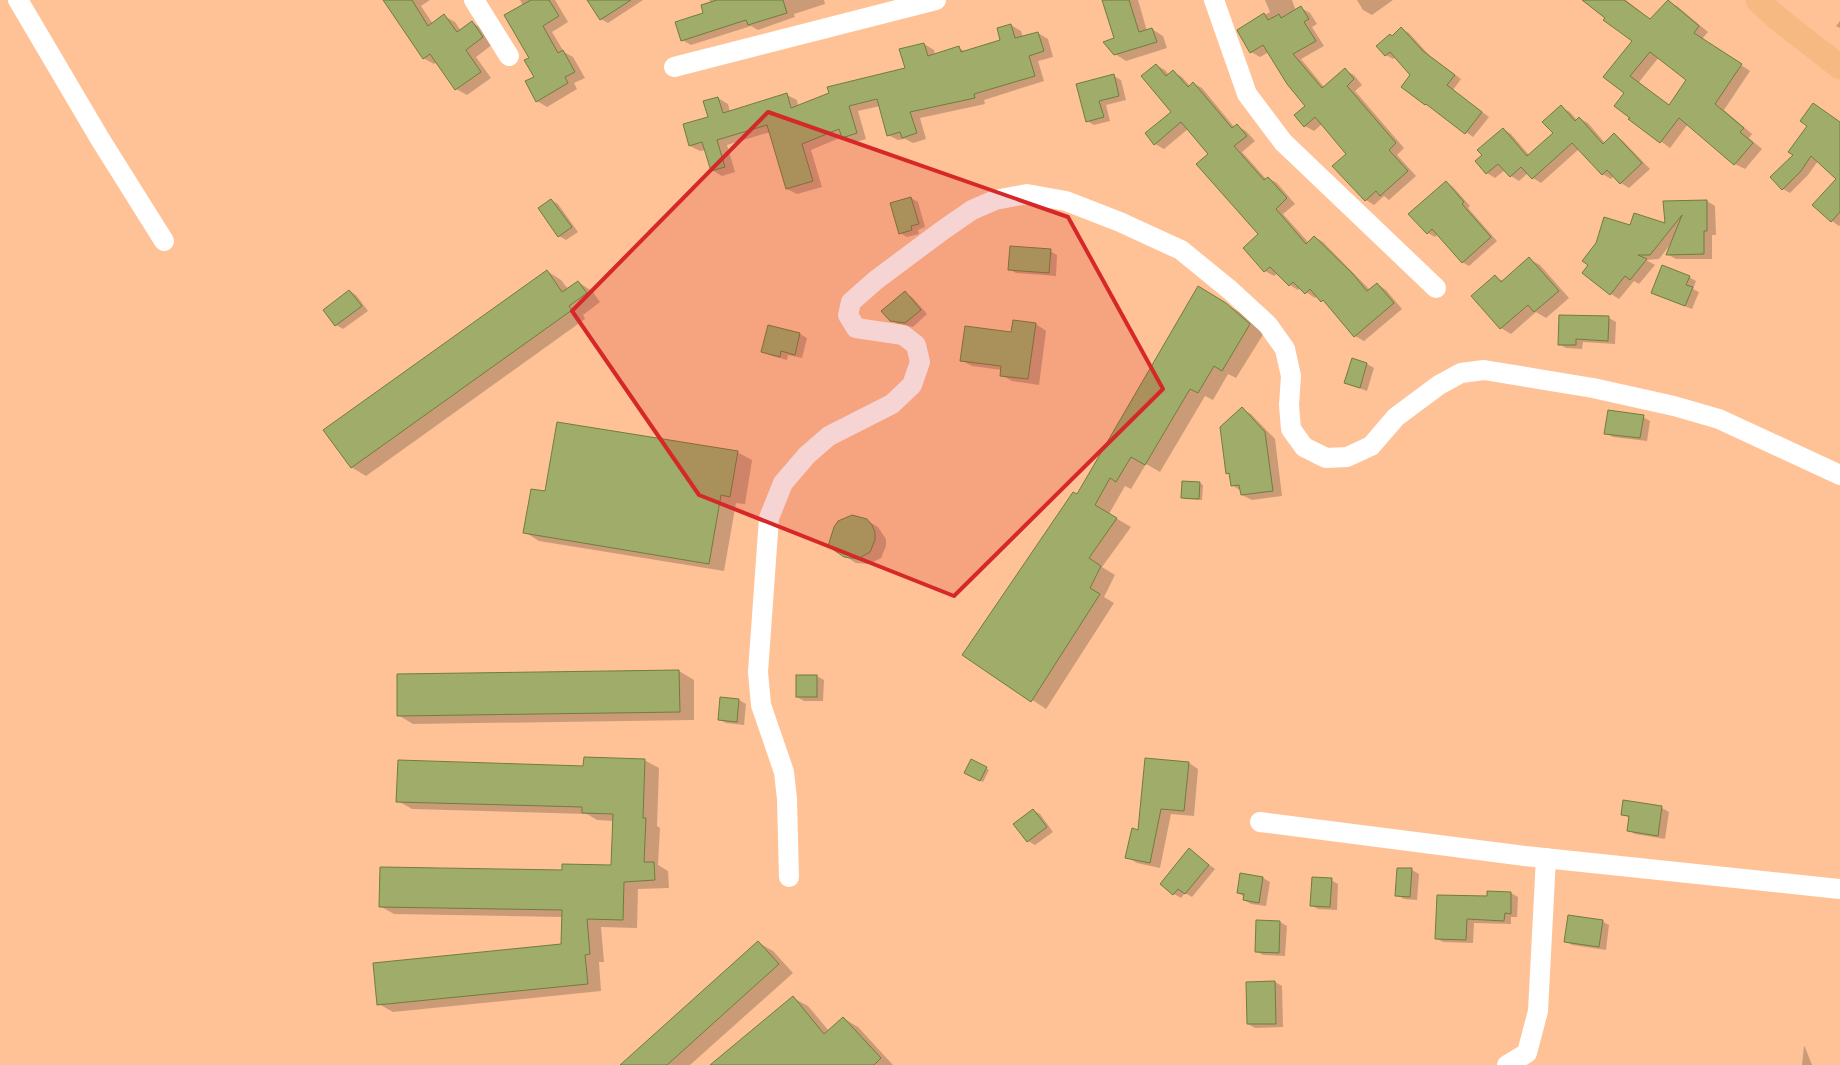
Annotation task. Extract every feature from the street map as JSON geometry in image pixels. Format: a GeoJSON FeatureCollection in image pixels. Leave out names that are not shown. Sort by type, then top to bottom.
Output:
{"type":"FeatureCollection","features":[{"type":"Feature","properties":{"kind":"main road"},"geometry":{"type":"LineString","coordinates":[[1758,0],[1777,18],[1840,67]]}},
{"type":"Feature","properties":{"kind":"street"},"geometry":{"type":"LineString","coordinates":[[18,0],[100,139],[164,241]]}},
{"type":"Feature","properties":{"kind":"street"},"geometry":{"type":"LineString","coordinates":[[474,0],[509,56]]}},
{"type":"Feature","properties":{"kind":"street"},"geometry":{"type":"LineString","coordinates":[[674,67],[936,0]]}},
{"type":"Feature","properties":{"kind":"street"},"geometry":{"type":"LineString","coordinates":[[1214,0],[1247,94],[1283,142],[1436,288]]}},
{"type":"Feature","properties":{"kind":"street"},"geometry":{"type":"LineString","coordinates":[[789,877],[787,799],[784,772],[761,705],[758,672],[769,518],[783,484],[807,455],[830,436],[892,404],[912,385],[920,362],[916,345],[903,335],[856,328],[848,315],[851,302],[876,280],[943,230],[972,210],[995,200],[1027,194],[1066,201],[1120,222],[1181,250],[1230,290],[1268,325],[1285,349],[1291,376],[1291,429],[1304,447],[1326,458],[1347,457],[1371,446],[1396,417],[1439,385],[1462,373],[1484,370],[1593,388],[1674,406],[1719,419],[1840,475]]}},
{"type":"Feature","properties":{"kind":"street"},"geometry":{"type":"LineString","coordinates":[[1260,822],[1546,858],[1840,889]]}},
{"type":"Feature","properties":{"kind":"street"},"geometry":{"type":"LineString","coordinates":[[1507,1065],[1527,1052],[1538,1011],[1546,858]]}},
{"type":"Feature","properties":{"kind":"highlighted area"},"geometry":{"type":"Polygon","coordinates":[[[768,112],[1068,217],[1163,389],[954,596],[699,495],[572,311],[768,112]]]}},
{"type":"Feature","properties":{"kind":"building"},"geometry":{"type":"Polygon","coordinates":[[[383,0],[412,0],[428,26],[444,14],[457,32],[472,21],[483,37],[466,50],[481,72],[455,90],[430,54],[423,59],[383,0]]]}},
{"type":"Feature","properties":{"kind":"building"},"geometry":{"type":"Polygon","coordinates":[[[531,0],[549,0],[559,16],[543,26],[558,53],[563,50],[575,72],[565,77],[568,83],[536,102],[525,81],[534,77],[524,60],[529,58],[504,15],[531,0]]]}},
{"type":"Feature","properties":{"kind":"building"},"geometry":{"type":"Polygon","coordinates":[[[587,0],[631,0],[600,20],[587,0]]]}},
{"type":"Feature","properties":{"kind":"building"},"geometry":{"type":"Polygon","coordinates":[[[717,0],[783,0],[787,13],[748,25],[746,20],[681,41],[675,22],[703,13],[701,5],[717,0]]]}},
{"type":"Feature","properties":{"kind":"building"},"geometry":{"type":"Polygon","coordinates":[[[1102,0],[1129,0],[1139,32],[1152,28],[1157,42],[1114,55],[1103,42],[1114,38],[1102,0]]]}},
{"type":"Feature","properties":{"kind":"building"},"geometry":{"type":"Polygon","coordinates":[[[1582,0],[1624,0],[1650,19],[1668,0],[1699,26],[1694,33],[1742,64],[1715,104],[1744,128],[1740,132],[1753,143],[1734,165],[1679,118],[1660,143],[1614,106],[1624,93],[1603,77],[1632,41],[1603,20],[1605,18],[1582,0]],[[1650,52],[1630,76],[1669,105],[1686,80],[1650,52]]]}},
{"type":"Feature","properties":{"kind":"building"},"geometry":{"type":"Polygon","coordinates":[[[1301,6],[1309,19],[1304,22],[1316,41],[1293,54],[1322,88],[1345,68],[1354,79],[1347,86],[1396,143],[1389,150],[1408,171],[1380,196],[1376,191],[1365,201],[1332,166],[1346,154],[1315,117],[1304,127],[1294,115],[1305,106],[1287,84],[1263,45],[1250,53],[1237,30],[1264,13],[1268,20],[1279,14],[1281,18],[1301,6]]]}},
{"type":"Feature","properties":{"kind":"building"},"geometry":{"type":"Polygon","coordinates":[[[1011,24],[1015,38],[1038,32],[1044,51],[1029,56],[1035,76],[974,94],[975,98],[910,112],[917,133],[902,138],[900,132],[887,136],[877,99],[849,106],[857,133],[842,138],[839,129],[802,144],[813,181],[786,189],[767,125],[717,140],[725,167],[711,171],[702,142],[689,146],[683,124],[708,117],[703,101],[718,97],[723,113],[787,93],[791,108],[829,93],[827,87],[905,68],[899,49],[924,43],[928,56],[959,46],[961,52],[1000,40],[997,28],[1011,24]]]}},
{"type":"Feature","properties":{"kind":"building"},"geometry":{"type":"Polygon","coordinates":[[[1401,27],[1423,51],[1455,75],[1447,85],[1482,112],[1465,134],[1401,87],[1410,75],[1390,52],[1385,56],[1376,46],[1390,34],[1392,36],[1401,27]]]}},
{"type":"Feature","properties":{"kind":"building"},"geometry":{"type":"Polygon","coordinates":[[[1156,64],[1166,76],[1173,70],[1188,87],[1193,82],[1232,128],[1237,124],[1247,136],[1234,146],[1264,180],[1268,177],[1287,198],[1276,209],[1306,244],[1314,236],[1352,273],[1367,291],[1377,283],[1394,303],[1354,337],[1323,300],[1321,302],[1310,289],[1305,294],[1293,282],[1289,286],[1270,267],[1264,272],[1243,248],[1258,234],[1196,164],[1208,154],[1181,122],[1154,145],[1145,133],[1171,112],[1141,76],[1156,64]]]}},
{"type":"Feature","properties":{"kind":"building"},"geometry":{"type":"Polygon","coordinates":[[[1114,74],[1119,96],[1099,101],[1104,117],[1086,122],[1076,84],[1114,74]]]}},
{"type":"Feature","properties":{"kind":"building"},"geometry":{"type":"Polygon","coordinates":[[[1813,103],[1840,122],[1840,212],[1831,222],[1812,205],[1836,179],[1811,156],[1801,171],[1782,190],[1770,177],[1793,155],[1788,152],[1807,126],[1800,121],[1813,103]]]}},
{"type":"Feature","properties":{"kind":"building"},"geometry":{"type":"Polygon","coordinates":[[[1561,105],[1575,121],[1579,117],[1603,144],[1614,133],[1642,163],[1620,184],[1607,170],[1602,175],[1572,143],[1532,179],[1521,167],[1510,177],[1498,164],[1486,174],[1475,161],[1482,155],[1477,150],[1503,128],[1527,156],[1553,133],[1542,122],[1561,105]]]}},
{"type":"Feature","properties":{"kind":"building"},"geometry":{"type":"Polygon","coordinates":[[[1446,181],[1464,202],[1462,204],[1491,237],[1462,263],[1432,229],[1427,234],[1408,214],[1446,181]]]}},
{"type":"Feature","properties":{"kind":"building"},"geometry":{"type":"Polygon","coordinates":[[[911,197],[919,224],[911,226],[912,230],[899,234],[890,203],[911,197]]]}},
{"type":"Feature","properties":{"kind":"building"},"geometry":{"type":"Polygon","coordinates":[[[551,199],[572,227],[558,237],[538,208],[551,199]]]}},
{"type":"Feature","properties":{"kind":"building"},"geometry":{"type":"Polygon","coordinates":[[[1707,200],[1707,231],[1704,231],[1704,254],[1666,255],[1682,215],[1650,255],[1638,255],[1647,259],[1630,280],[1625,276],[1610,295],[1582,273],[1588,265],[1582,261],[1596,243],[1604,217],[1630,225],[1634,213],[1665,223],[1663,201],[1707,200]]]}},
{"type":"Feature","properties":{"kind":"building"},"geometry":{"type":"Polygon","coordinates":[[[1010,246],[1051,249],[1049,273],[1008,270],[1010,246]]]}},
{"type":"Feature","properties":{"kind":"building"},"geometry":{"type":"Polygon","coordinates":[[[1529,257],[1559,291],[1534,312],[1528,305],[1500,329],[1471,296],[1495,275],[1501,282],[1529,257]]]}},
{"type":"Feature","properties":{"kind":"building"},"geometry":{"type":"Polygon","coordinates":[[[1662,265],[1690,276],[1686,285],[1693,287],[1685,306],[1651,293],[1662,265]]]}},
{"type":"Feature","properties":{"kind":"building"},"geometry":{"type":"Polygon","coordinates":[[[547,270],[562,292],[578,281],[587,293],[569,306],[572,310],[351,468],[323,430],[547,270]]]}},
{"type":"Feature","properties":{"kind":"building"},"geometry":{"type":"Polygon","coordinates":[[[1198,286],[1226,303],[1250,324],[1222,371],[1214,366],[1198,393],[1190,389],[1145,465],[1131,457],[1116,482],[1110,478],[1095,505],[1117,518],[1089,558],[1101,566],[1090,588],[1100,594],[1031,702],[962,655],[1073,492],[1077,494],[1198,286]]]}},
{"type":"Feature","properties":{"kind":"building"},"geometry":{"type":"Polygon","coordinates":[[[349,290],[362,306],[335,326],[323,310],[349,290]]]}},
{"type":"Feature","properties":{"kind":"building"},"geometry":{"type":"Polygon","coordinates":[[[905,291],[921,310],[905,323],[890,321],[881,311],[905,291]]]}},
{"type":"Feature","properties":{"kind":"building"},"geometry":{"type":"Polygon","coordinates":[[[1559,315],[1609,316],[1608,341],[1576,339],[1576,345],[1558,345],[1559,315]]]}},
{"type":"Feature","properties":{"kind":"building"},"geometry":{"type":"Polygon","coordinates":[[[1013,320],[1036,323],[1028,379],[1000,376],[1001,366],[960,361],[965,326],[1011,332],[1013,320]]]}},
{"type":"Feature","properties":{"kind":"building"},"geometry":{"type":"Polygon","coordinates":[[[768,325],[800,333],[795,355],[781,351],[780,357],[761,352],[768,325]]]}},
{"type":"Feature","properties":{"kind":"building"},"geometry":{"type":"Polygon","coordinates":[[[1352,358],[1367,363],[1360,388],[1344,383],[1352,358]]]}},
{"type":"Feature","properties":{"kind":"building"},"geometry":{"type":"Polygon","coordinates":[[[1242,407],[1265,432],[1273,491],[1241,495],[1239,485],[1231,486],[1229,473],[1226,474],[1220,427],[1242,407]]]}},
{"type":"Feature","properties":{"kind":"building"},"geometry":{"type":"Polygon","coordinates":[[[1608,410],[1644,415],[1640,438],[1604,434],[1608,410]]]}},
{"type":"Feature","properties":{"kind":"building"},"geometry":{"type":"Polygon","coordinates":[[[557,422],[738,451],[730,497],[721,495],[709,564],[523,533],[531,489],[545,491],[557,422]]]}},
{"type":"Feature","properties":{"kind":"building"},"geometry":{"type":"Polygon","coordinates":[[[1182,481],[1200,482],[1199,499],[1181,498],[1182,481]]]}},
{"type":"Feature","properties":{"kind":"building"},"geometry":{"type":"Polygon","coordinates":[[[852,515],[867,519],[875,532],[875,540],[870,552],[858,559],[844,557],[828,546],[838,521],[852,515]]]}},
{"type":"Feature","properties":{"kind":"building"},"geometry":{"type":"Polygon","coordinates":[[[679,670],[680,712],[397,716],[397,674],[679,670]]]}},
{"type":"Feature","properties":{"kind":"building"},"geometry":{"type":"Polygon","coordinates":[[[796,675],[817,675],[817,697],[796,697],[796,675]]]}},
{"type":"Feature","properties":{"kind":"building"},"geometry":{"type":"Polygon","coordinates":[[[720,697],[739,699],[737,722],[718,720],[720,697]]]}},
{"type":"Feature","properties":{"kind":"building"},"geometry":{"type":"Polygon","coordinates":[[[584,757],[645,759],[643,818],[646,818],[644,862],[654,862],[655,880],[624,882],[623,920],[587,919],[590,954],[585,955],[588,984],[377,1005],[373,963],[561,944],[562,910],[379,907],[380,867],[562,870],[562,864],[611,865],[613,814],[582,813],[582,807],[396,802],[398,760],[583,766],[584,757]]]}},
{"type":"Feature","properties":{"kind":"building"},"geometry":{"type":"Polygon","coordinates":[[[1145,758],[1189,762],[1184,811],[1161,809],[1150,863],[1125,858],[1132,828],[1138,830],[1145,758]]]}},
{"type":"Feature","properties":{"kind":"building"},"geometry":{"type":"Polygon","coordinates":[[[971,759],[987,767],[980,781],[964,773],[971,759]]]}},
{"type":"Feature","properties":{"kind":"building"},"geometry":{"type":"Polygon","coordinates":[[[1623,800],[1662,806],[1658,836],[1627,831],[1629,816],[1621,815],[1623,800]]]}},
{"type":"Feature","properties":{"kind":"building"},"geometry":{"type":"Polygon","coordinates":[[[1033,809],[1047,827],[1027,842],[1013,824],[1033,809]]]}},
{"type":"Feature","properties":{"kind":"building"},"geometry":{"type":"Polygon","coordinates":[[[1189,848],[1209,865],[1185,894],[1178,889],[1173,895],[1160,884],[1189,848]]]}},
{"type":"Feature","properties":{"kind":"building"},"geometry":{"type":"Polygon","coordinates":[[[1397,868],[1412,868],[1410,897],[1395,896],[1397,868]]]}},
{"type":"Feature","properties":{"kind":"building"},"geometry":{"type":"Polygon","coordinates":[[[1240,873],[1263,877],[1259,903],[1243,900],[1244,894],[1237,893],[1240,873]]]}},
{"type":"Feature","properties":{"kind":"building"},"geometry":{"type":"Polygon","coordinates":[[[1312,877],[1332,878],[1330,907],[1310,906],[1312,877]]]}},
{"type":"Feature","properties":{"kind":"building"},"geometry":{"type":"Polygon","coordinates":[[[1487,891],[1511,892],[1511,914],[1505,913],[1504,921],[1467,919],[1466,940],[1435,939],[1437,895],[1487,896],[1487,891]]]}},
{"type":"Feature","properties":{"kind":"building"},"geometry":{"type":"Polygon","coordinates":[[[1568,915],[1603,920],[1599,947],[1564,942],[1568,915]]]}},
{"type":"Feature","properties":{"kind":"building"},"geometry":{"type":"Polygon","coordinates":[[[1256,920],[1280,921],[1279,953],[1255,952],[1256,920]]]}},
{"type":"Feature","properties":{"kind":"building"},"geometry":{"type":"Polygon","coordinates":[[[758,941],[779,964],[667,1065],[620,1065],[758,941]]]}},
{"type":"Feature","properties":{"kind":"building"},"geometry":{"type":"Polygon","coordinates":[[[1275,981],[1276,1024],[1247,1024],[1246,982],[1275,981]]]}},
{"type":"Feature","properties":{"kind":"building"},"geometry":{"type":"Polygon","coordinates":[[[793,996],[824,1034],[843,1017],[881,1058],[874,1065],[710,1065],[793,996]]]}}]}
